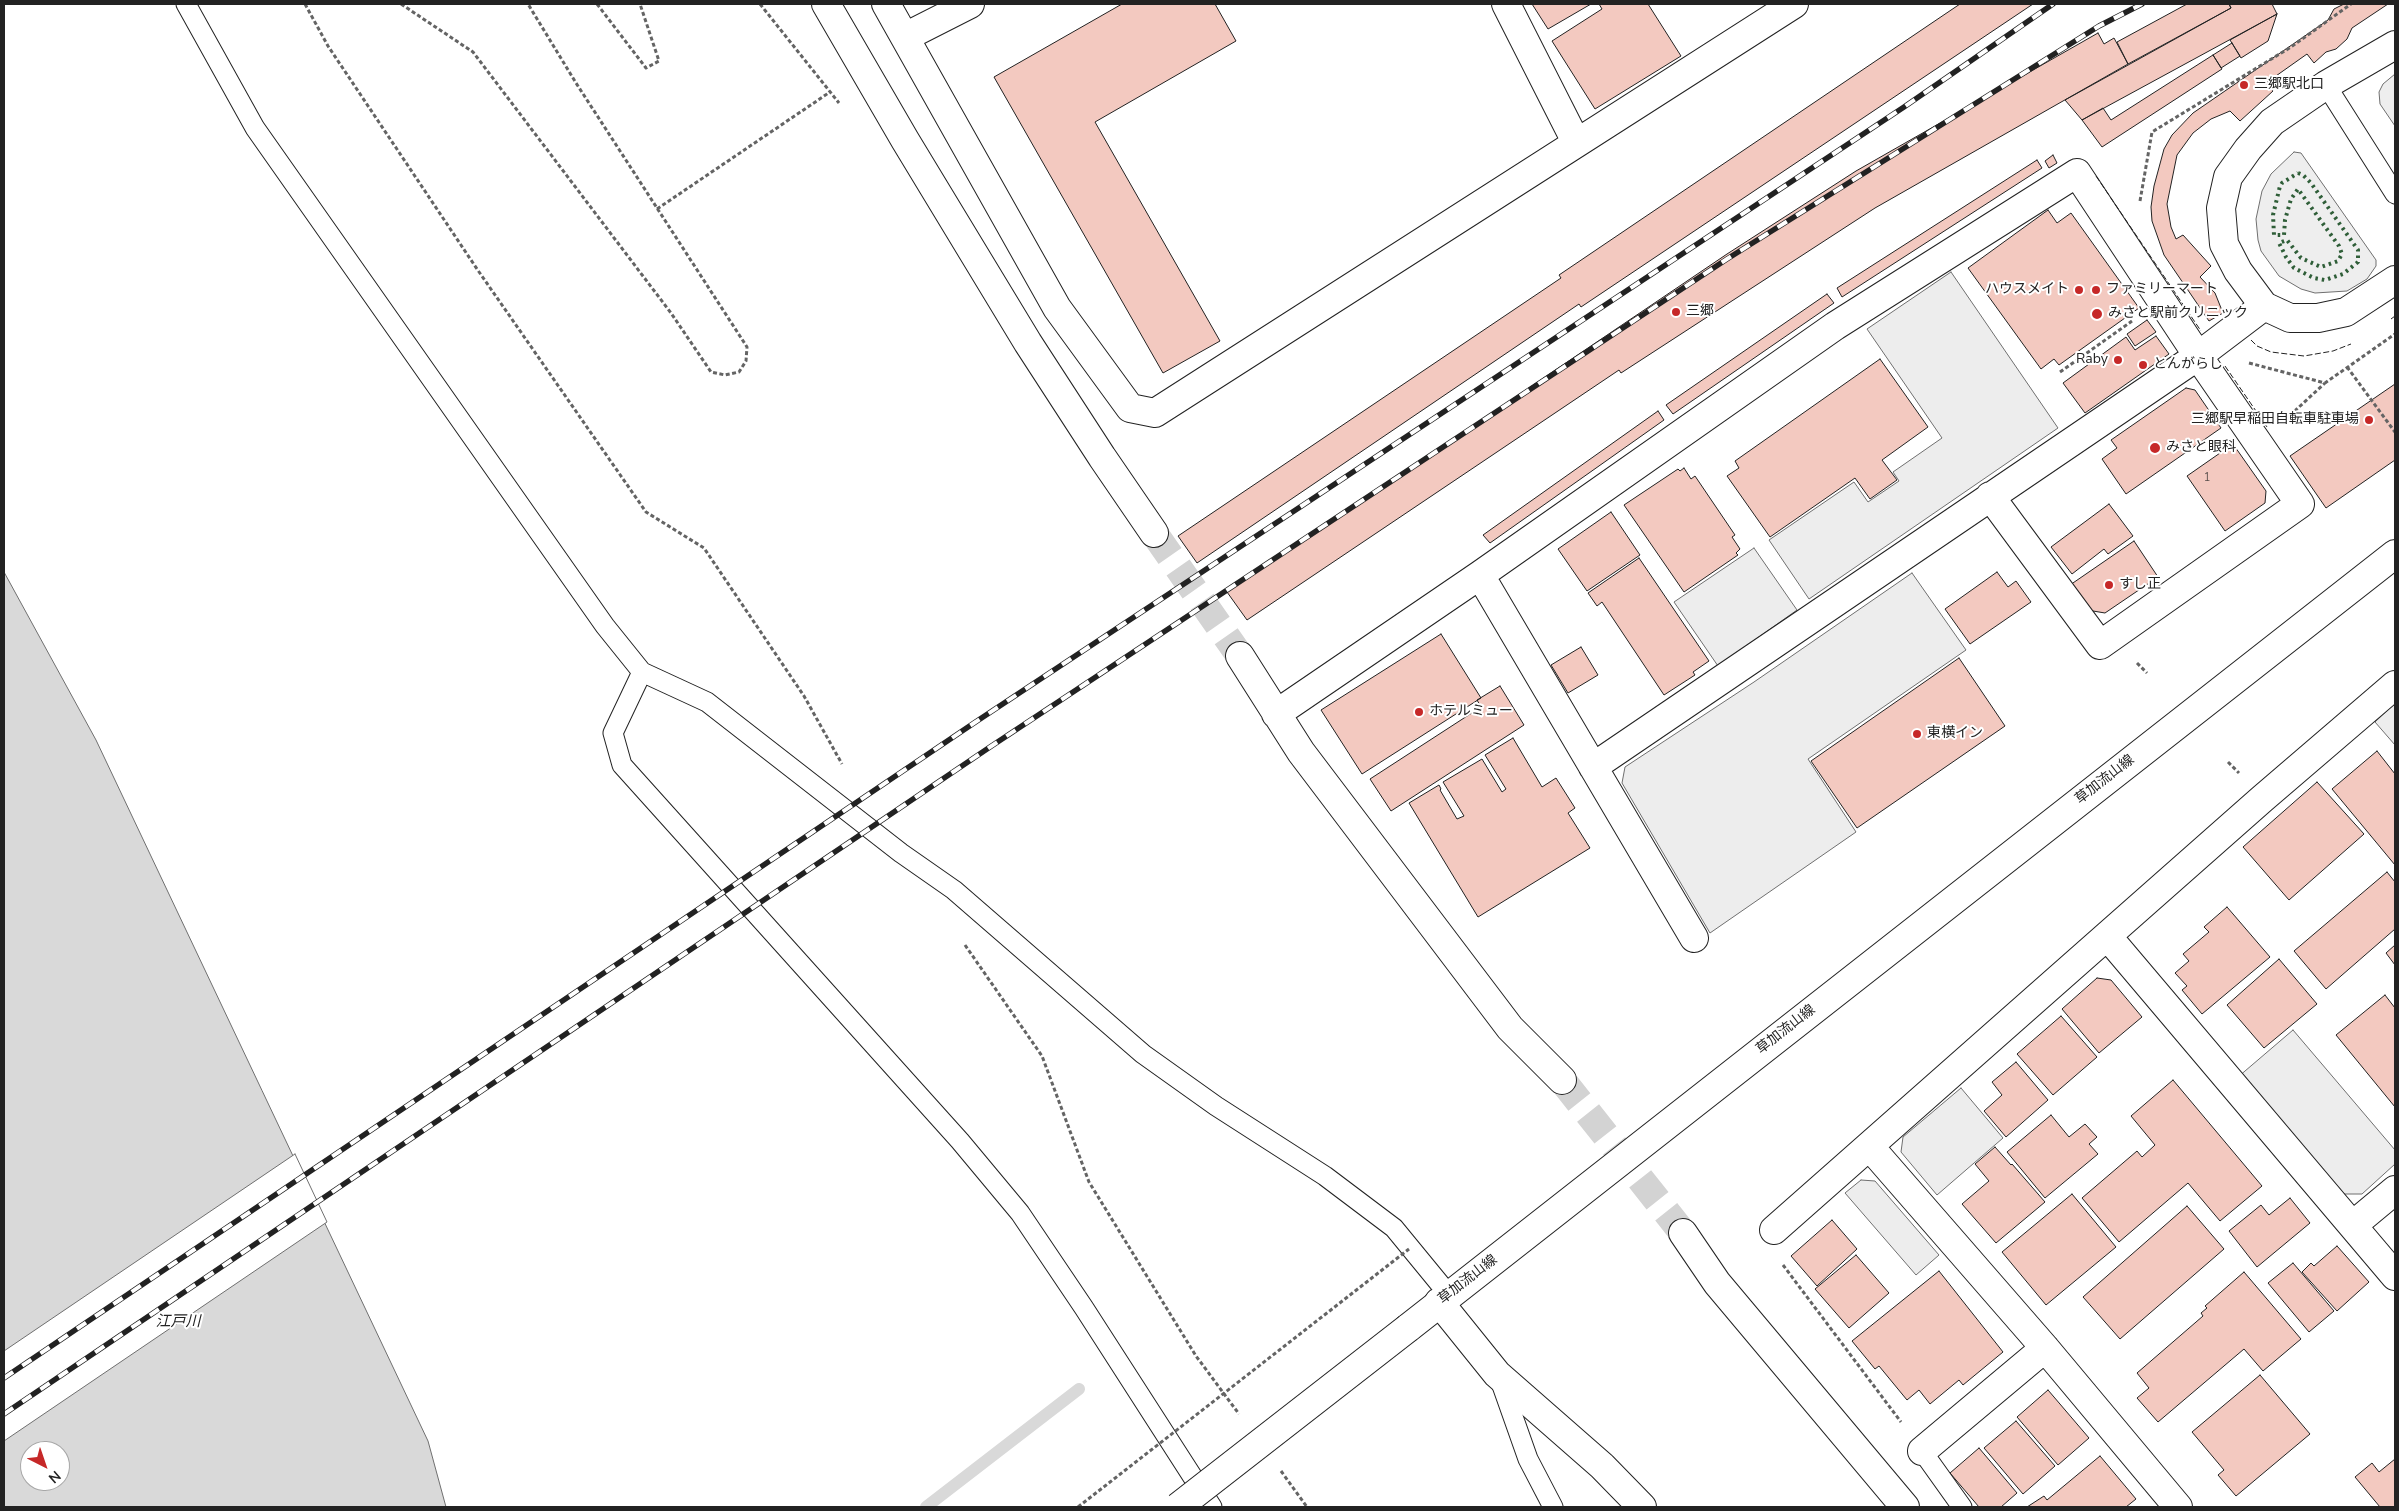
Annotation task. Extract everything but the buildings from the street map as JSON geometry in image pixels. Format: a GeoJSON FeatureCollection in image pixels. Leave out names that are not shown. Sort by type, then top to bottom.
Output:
{"type":"FeatureCollection","features":[{"type":"Feature","properties":{"kind":"street"},"geometry":{"type":"LineString","coordinates":[[826,4],[905,140],[1028,343],[1154,533]]}},
{"type":"Feature","properties":{"kind":"street"},"geometry":{"type":"LineString","coordinates":[[886,4],[1057,308],[1130,408],[1154,413],[1794,4]]}},
{"type":"Feature","properties":{"kind":"street"},"geometry":{"type":"LineString","coordinates":[[905,36],[970,4]]}},
{"type":"Feature","properties":{"kind":"street"},"geometry":{"type":"LineString","coordinates":[[1506,4],[1576,142]]}},
{"type":"Feature","properties":{"kind":"street"},"geometry":{"type":"LineString","coordinates":[[2395,45],[2326,85],[2272,122],[2248,149],[2228,177],[2221,208],[2224,244],[2238,271],[2264,306],[2290,318],[2328,316],[2346,312],[2395,280]]}},
{"type":"Feature","properties":{"kind":"street"},"geometry":{"type":"LineString","coordinates":[[1276,714],[1480,575],[1835,326],[2077,173],[2198,356],[2300,504],[2100,645],[1990,496]]}},
{"type":"Feature","properties":{"kind":"street"},"geometry":{"type":"LineString","coordinates":[[1593,767],[2198,356],[2264,306]]}},
{"type":"Feature","properties":{"kind":"street","name":"草加流山線"},"geometry":{"type":"LineString","coordinates":[[1178,1507],[2395,554]]}},
{"type":"Feature","properties":{"kind":"street"},"geometry":{"type":"LineString","coordinates":[[1480,575],[1694,938]]}},
{"type":"Feature","properties":{"kind":"street"},"geometry":{"type":"LineString","coordinates":[[1240,656],[1301,752],[1510,1028],[1562,1080]]}},
{"type":"Feature","properties":{"kind":"street"},"geometry":{"type":"LineString","coordinates":[[1774,1230],[2262,799],[2395,685]]}},
{"type":"Feature","properties":{"kind":"street"},"geometry":{"type":"LineString","coordinates":[[2108,937],[2395,1276]]}},
{"type":"Feature","properties":{"kind":"street"},"geometry":{"type":"LineString","coordinates":[[1870,1146],[2045,1348],[2178,1507]]}},
{"type":"Feature","properties":{"kind":"street"},"geometry":{"type":"LineString","coordinates":[[2353,1225],[2395,1190]]}},
{"type":"Feature","properties":{"kind":"street"},"geometry":{"type":"LineString","coordinates":[[1683,1233],[1717,1284],[1905,1507]]}},
{"type":"Feature","properties":{"kind":"street"},"geometry":{"type":"LineString","coordinates":[[1444,1299],[1498,1374],[1602,1466],[1642,1507]]}},
{"type":"Feature","properties":{"kind":"street"},"geometry":{"type":"LineString","coordinates":[[1922,1451],[2045,1348]]}},
{"type":"Feature","properties":{"kind":"lane"},"geometry":{"type":"LineString","coordinates":[[186,4],[255,128],[605,626],[642,672],[707,702],[902,853],[954,890],[1143,1054],[1216,1106],[1325,1176],[1394,1228],[1410,1248],[1444,1299]]}},
{"type":"Feature","properties":{"kind":"lane"},"geometry":{"type":"LineString","coordinates":[[2326,85],[2395,194]]}},
{"type":"Feature","properties":{"kind":"lane"},"geometry":{"type":"LineString","coordinates":[[642,672],[613,733],[622,765],[960,1141],[1020,1213],[1084,1308],[1212,1507]]}},
{"type":"Feature","properties":{"kind":"lane"},"geometry":{"type":"LineString","coordinates":[[1498,1374],[1528,1459],[1553,1507]]}},
{"type":"Feature","properties":{"kind":"lane"},"geometry":{"type":"LineString","coordinates":[[1922,1451],[1962,1507]]}},
{"type":"Feature","properties":{"kind":"path"},"geometry":{"type":"LineString","coordinates":[[305,4],[328,46],[594,440],[646,512],[704,548],[804,696],[845,770]]}},
{"type":"Feature","properties":{"kind":"path"},"geometry":{"type":"LineString","coordinates":[[401,4],[473,52],[671,313],[711,372],[725,376],[739,372],[746,361],[747,346],[657,210],[528,4]]}},
{"type":"Feature","properties":{"kind":"path"},"geometry":{"type":"LineString","coordinates":[[597,4],[646,68],[659,62],[640,4]]}},
{"type":"Feature","properties":{"kind":"path"},"geometry":{"type":"LineString","coordinates":[[760,4],[842,107]]}},
{"type":"Feature","properties":{"kind":"path"},"geometry":{"type":"LineString","coordinates":[[657,210],[830,92]]}},
{"type":"Feature","properties":{"kind":"path"},"geometry":{"type":"LineString","coordinates":[[2060,372],[2161,300]]}},
{"type":"Feature","properties":{"kind":"path"},"geometry":{"type":"LineString","coordinates":[[2347,367],[2395,432]]}},
{"type":"Feature","properties":{"kind":"path"},"geometry":{"type":"LineString","coordinates":[[2259,444],[2325,383]]}},
{"type":"Feature","properties":{"kind":"path"},"geometry":{"type":"LineString","coordinates":[[964,943],[1042,1056],[1089,1182],[1196,1356],[1243,1420]]}},
{"type":"Feature","properties":{"kind":"path"},"geometry":{"type":"LineString","coordinates":[[1774,1230],[1764,1239],[1922,1451]]}},
{"type":"Feature","properties":{"kind":"path"},"geometry":{"type":"LineString","coordinates":[[1078,1507],[1410,1248]]}},
{"type":"Feature","properties":{"kind":"path"},"geometry":{"type":"LineString","coordinates":[[1278,1467],[1308,1507]]}},
{"type":"Feature","properties":{"kind":"shaded area"},"geometry":{"type":"Polygon","coordinates":[[[2395,74],[2395,126],[2380,104],[2379,92],[2383,84],[2395,74]]]}},
{"type":"Feature","properties":{"kind":"shaded area"},"geometry":{"type":"Polygon","coordinates":[[[2294,152],[2301,153],[2376,260],[2376,266],[2367,279],[2347,291],[2315,293],[2301,289],[2279,276],[2261,251],[2256,219],[2262,191],[2271,174],[2294,152]]]}},
{"type":"Feature","properties":{"kind":"shaded area"},"geometry":{"type":"Polygon","coordinates":[[[1951,272],[2058,428],[1809,599],[1769,540],[1854,482],[1868,502],[1899,481],[1893,472],[1942,438],[1867,329],[1951,272]]]}},
{"type":"Feature","properties":{"kind":"shaded area"},"geometry":{"type":"Polygon","coordinates":[[[1754,548],[1797,610],[1718,666],[1674,602],[1754,548]]]}},
{"type":"Feature","properties":{"kind":"shaded area"},"geometry":{"type":"Polygon","coordinates":[[[1912,573],[1966,650],[1808,759],[1856,832],[1710,933],[1622,783],[1625,767],[1754,682],[1912,573]]]}},
{"type":"Feature","properties":{"kind":"shaded area"},"geometry":{"type":"Polygon","coordinates":[[[2395,703],[2395,745],[2375,722],[2395,703]]]}},
{"type":"Feature","properties":{"kind":"shaded area"},"geometry":{"type":"Polygon","coordinates":[[[2293,1030],[2395,1150],[2395,1164],[2362,1194],[2338,1194],[2238,1077],[2293,1030]]]}},
{"type":"Feature","properties":{"kind":"shaded area"},"geometry":{"type":"Polygon","coordinates":[[[1961,1088],[2003,1138],[1937,1195],[1901,1152],[1903,1137],[1961,1088]]]}},
{"type":"Feature","properties":{"kind":"shaded area"},"geometry":{"type":"Polygon","coordinates":[[[1861,1180],[1875,1181],[1939,1255],[1916,1275],[1845,1193],[1861,1180]]]}},
{"type":"Feature","properties":{"kind":"water","name":"江戸川"},"geometry":{"type":"Polygon","coordinates":[[[4,572],[96,740],[428,1441],[446,1507],[4,1507],[4,572]]]}},
{"type":"Feature","properties":{"kind":"pier"},"geometry":{"type":"Polygon","coordinates":[[[295,1154],[327,1222],[4,1441],[4,1351],[295,1154]]]}},
{"type":"Feature","properties":{"kind":"waterway"},"geometry":{"type":"LineString","coordinates":[[926,1507],[1079,1389]]}},
{"type":"Feature","properties":{"kind":"tunnel"},"geometry":{"type":"LineString","coordinates":[[1154,533],[1240,656]]}},
{"type":"Feature","properties":{"kind":"tunnel"},"geometry":{"type":"LineString","coordinates":[[1562,1080],[1683,1233]]}},
{"type":"Feature","properties":{"kind":"railway"},"geometry":{"type":"LineString","coordinates":[[4,1378],[974,723],[1904,107],[2053,4]]}},
{"type":"Feature","properties":{"kind":"railway"},"geometry":{"type":"LineString","coordinates":[[4,1414],[990,747],[1727,259],[2099,26],[2142,4]]}},
{"type":"Feature","properties":{"kind":"hedge"},"geometry":{"type":"LineString","coordinates":[[2298,173],[2311,183],[2358,250],[2358,262],[2343,274],[2325,280],[2314,278],[2294,268],[2286,257],[2279,243],[2287,240],[2301,258],[2321,267],[2338,261],[2342,254],[2339,246],[2298,189],[2291,199],[2285,220],[2284,235],[2274,235],[2273,215],[2280,186],[2298,173]]}},
{"type":"Feature","properties":{"kind":"fence"},"geometry":{"type":"LineString","coordinates":[[2096,176],[2201,331]]}},
{"type":"Feature","properties":{"kind":"fence"},"geometry":{"type":"LineString","coordinates":[[2391,319],[2395,316]]}},
{"type":"Feature","properties":{"kind":"fence"},"geometry":{"type":"LineString","coordinates":[[2251,340],[2257,346],[2271,352],[2304,356],[2333,351],[2351,344]]}},
{"type":"Feature","properties":{"kind":"fence"},"geometry":{"type":"LineString","coordinates":[[2225,366],[2267,427]]}},
{"type":"Feature","properties":{"kind":"place","name":"三郷駅北口"},"geometry":{"type":"Point","coordinates":[2244,85]}},
{"type":"Feature","properties":{"kind":"place","name":"ハウスメイト"},"geometry":{"type":"Point","coordinates":[2079,290]}},
{"type":"Feature","properties":{"kind":"place","name":"ファミリーマート"},"geometry":{"type":"Point","coordinates":[2096,290]}},
{"type":"Feature","properties":{"kind":"place","name":"三郷"},"geometry":{"type":"Point","coordinates":[1676,312]}},
{"type":"Feature","properties":{"kind":"place","name":"みさと駅前クリニック"},"geometry":{"type":"Point","coordinates":[2097,314]}},
{"type":"Feature","properties":{"kind":"place","name":"Raby"},"geometry":{"type":"Point","coordinates":[2118,360]}},
{"type":"Feature","properties":{"kind":"place","name":"とんがらし"},"geometry":{"type":"Point","coordinates":[2143,365]}},
{"type":"Feature","properties":{"kind":"place","name":"三郷駅早稲田自転車駐車場"},"geometry":{"type":"Point","coordinates":[2369,420]}},
{"type":"Feature","properties":{"kind":"place","name":"みさと眼科"},"geometry":{"type":"Point","coordinates":[2155,448]}},
{"type":"Feature","properties":{"kind":"place","name":"すし正"},"geometry":{"type":"Point","coordinates":[2109,585]}},
{"type":"Feature","properties":{"kind":"place","name":"ホテルミュー"},"geometry":{"type":"Point","coordinates":[1419,712]}},
{"type":"Feature","properties":{"kind":"place","name":"東横イン"},"geometry":{"type":"Point","coordinates":[1917,734]}}]}
